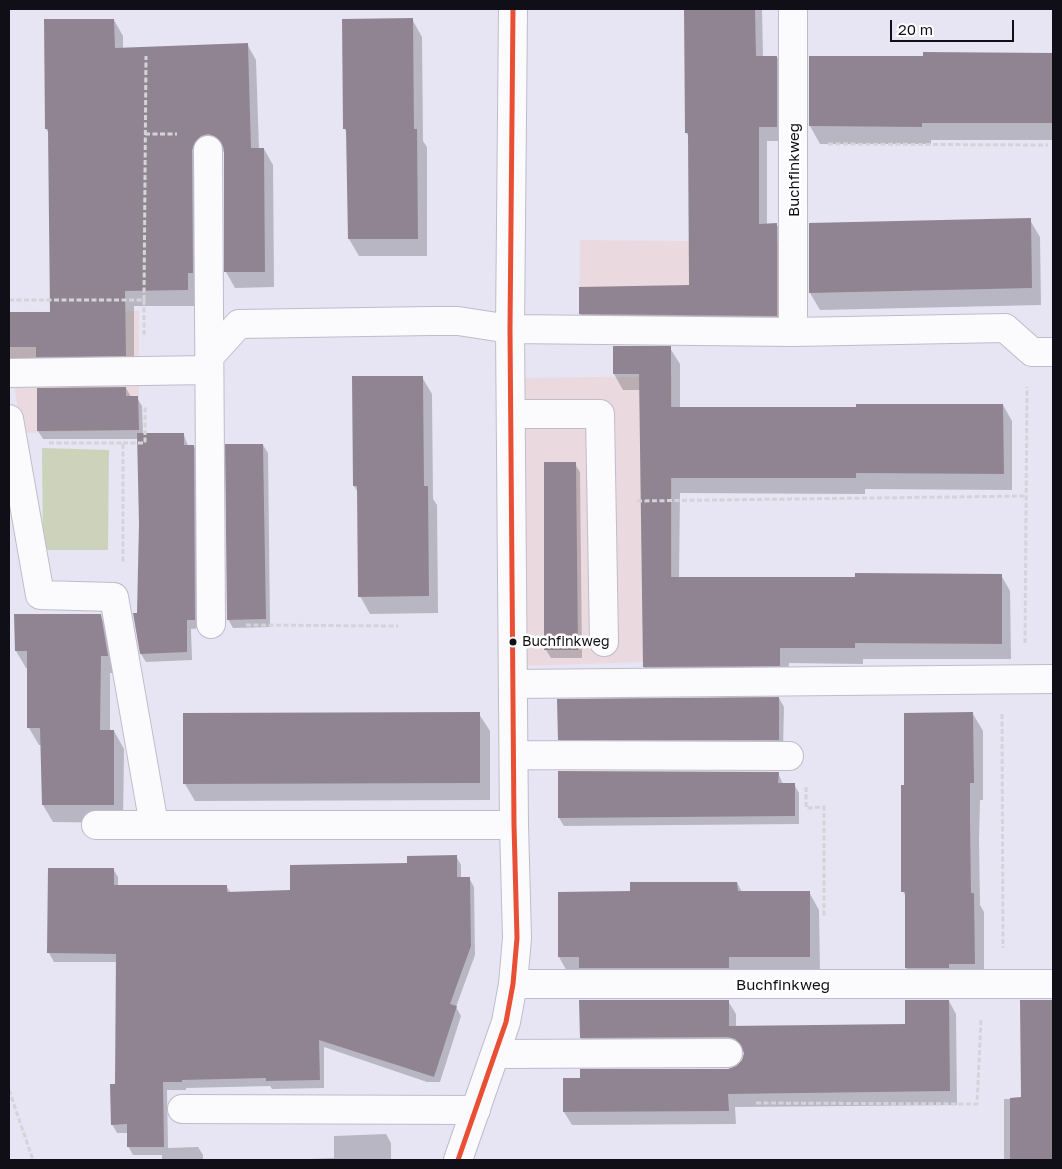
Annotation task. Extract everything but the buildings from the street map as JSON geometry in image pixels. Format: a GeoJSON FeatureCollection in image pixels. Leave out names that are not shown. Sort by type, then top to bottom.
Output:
{"type":"FeatureCollection","features":[{"type":"Feature","properties":{"kind":"street"},"geometry":{"type":"LineString","coordinates":[[458,1160],[506,1022],[513,984],[517,938],[514,825],[510,329],[513,9]]}},
{"type":"Feature","properties":{"kind":"street","name":"Buchfinkweg"},"geometry":{"type":"LineString","coordinates":[[793,9],[793,332]]}},
{"type":"Feature","properties":{"kind":"street"},"geometry":{"type":"LineString","coordinates":[[208,150],[211,624]]}},
{"type":"Feature","properties":{"kind":"street"},"geometry":{"type":"LineString","coordinates":[[209,364],[239,324],[458,321],[510,329],[793,332],[1005,328],[1032,352],[1053,352]]}},
{"type":"Feature","properties":{"kind":"street"},"geometry":{"type":"LineString","coordinates":[[9,373],[209,364]]}},
{"type":"Feature","properties":{"kind":"street"},"geometry":{"type":"LineString","coordinates":[[512,414],[600,414],[604,642]]}},
{"type":"Feature","properties":{"kind":"street"},"geometry":{"type":"LineString","coordinates":[[11,431],[40,595],[114,597],[154,825]]}},
{"type":"Feature","properties":{"kind":"street"},"geometry":{"type":"LineString","coordinates":[[514,684],[1053,679]]}},
{"type":"Feature","properties":{"kind":"street"},"geometry":{"type":"LineString","coordinates":[[514,755],[789,756]]}},
{"type":"Feature","properties":{"kind":"street"},"geometry":{"type":"LineString","coordinates":[[96,825],[514,825]]}},
{"type":"Feature","properties":{"kind":"street","name":"Buchfinkweg"},"geometry":{"type":"LineString","coordinates":[[513,984],[1053,984]]}},
{"type":"Feature","properties":{"kind":"street"},"geometry":{"type":"LineString","coordinates":[[495,1054],[728,1053]]}},
{"type":"Feature","properties":{"kind":"street"},"geometry":{"type":"LineString","coordinates":[[182,1109],[476,1110]]}},
{"type":"Feature","properties":{"kind":"path"},"geometry":{"type":"LineString","coordinates":[[144,300],[146,56]]}},
{"type":"Feature","properties":{"kind":"path"},"geometry":{"type":"LineString","coordinates":[[794,144],[1048,145]]}},
{"type":"Feature","properties":{"kind":"path"},"geometry":{"type":"LineString","coordinates":[[11,431],[123,443],[123,597],[114,597]]}},
{"type":"Feature","properties":{"kind":"path"},"geometry":{"type":"LineString","coordinates":[[602,502],[1026,496]]}},
{"type":"Feature","properties":{"kind":"path"},"geometry":{"type":"LineString","coordinates":[[211,624],[398,626]]}},
{"type":"Feature","properties":{"kind":"path"},"geometry":{"type":"LineString","coordinates":[[806,779],[806,808],[824,807],[824,917]]}},
{"type":"Feature","properties":{"kind":"path"},"geometry":{"type":"LineString","coordinates":[[756,1103],[977,1104],[982,984]]}},
{"type":"Feature","properties":{"kind":"path"},"geometry":{"type":"LineString","coordinates":[[9,1090],[33,1160]]}},
{"type":"Feature","properties":{"kind":"shaded area"},"geometry":{"type":"Polygon","coordinates":[[[580,240],[780,242],[781,320],[579,321],[580,240]]]}},
{"type":"Feature","properties":{"kind":"shaded area"},"geometry":{"type":"Polygon","coordinates":[[[139,311],[139,430],[22,433],[9,355],[9,312],[139,311]]]}},
{"type":"Feature","properties":{"kind":"shaded area"},"geometry":{"type":"Polygon","coordinates":[[[672,376],[672,577],[643,662],[520,666],[517,378],[672,376]]]}},
{"type":"Feature","properties":{"kind":"green space"},"geometry":{"type":"Polygon","coordinates":[[[42,448],[109,450],[108,550],[43,550],[42,448]]]}},
{"type":"Feature","properties":{"kind":"transit line"},"geometry":{"type":"LineString","coordinates":[[458,1160],[506,1022],[513,984],[517,938],[514,825],[510,329],[513,9]]}},
{"type":"Feature","properties":{"kind":"place","name":"Buchfinkweg"},"geometry":{"type":"Point","coordinates":[513,642]}}]}
